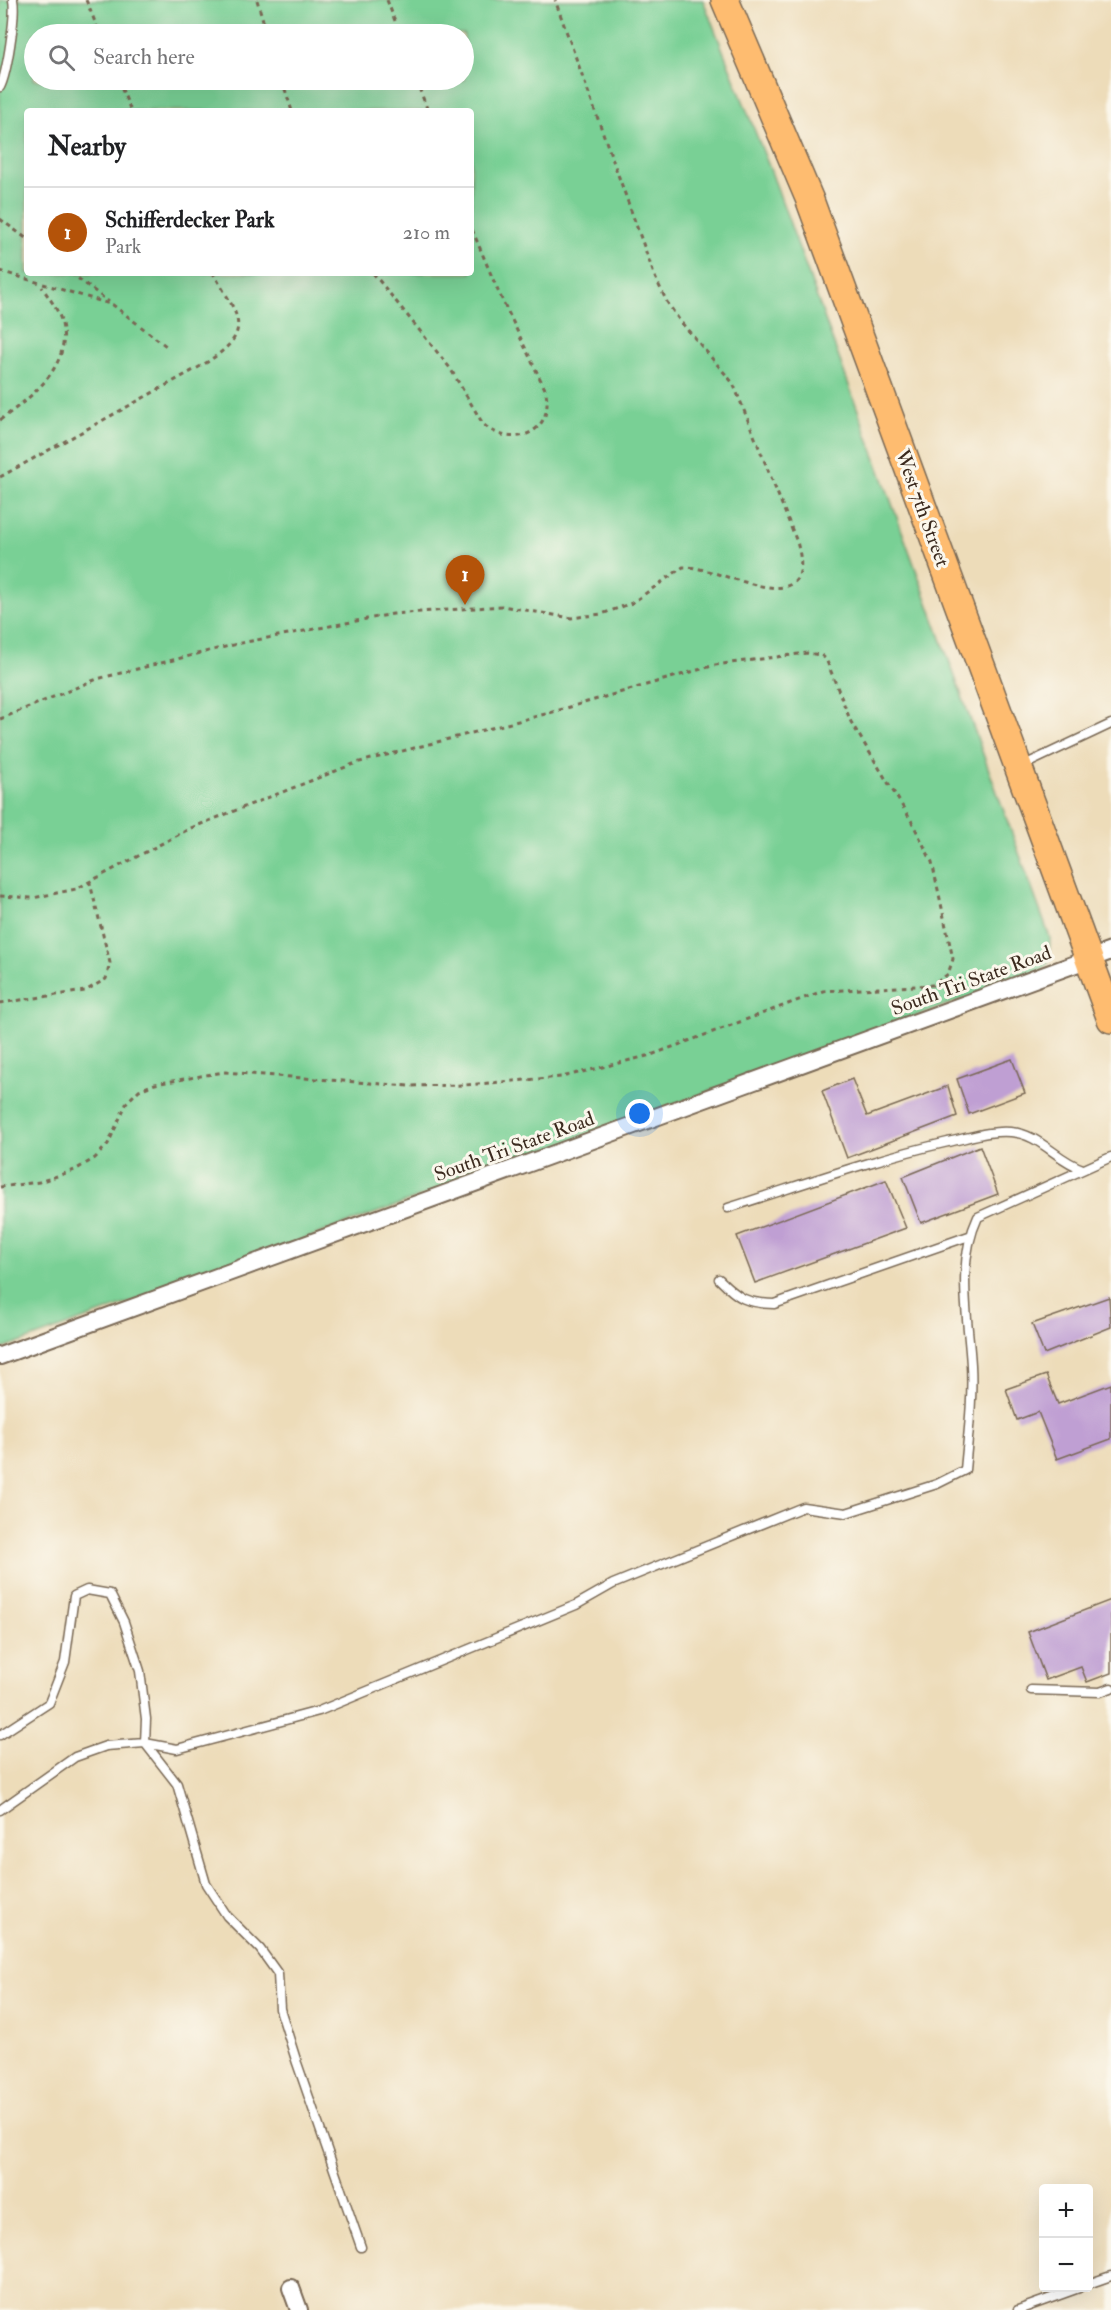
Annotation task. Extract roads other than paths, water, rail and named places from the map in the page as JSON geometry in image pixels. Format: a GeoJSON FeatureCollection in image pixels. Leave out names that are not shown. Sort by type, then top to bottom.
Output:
{"type":"FeatureCollection","features":[{"type":"Feature","properties":{"kind":"main road","name":"West 7th Street"},"geometry":{"type":"LineString","coordinates":[[725,0],[809,198],[1018,767],[1100,955],[1111,1019]]}},
{"type":"Feature","properties":{"kind":"street","name":"South Tri State Road"},"geometry":{"type":"LineString","coordinates":[[0,1356],[1100,955]]}},
{"type":"Feature","properties":{"kind":"street"},"geometry":{"type":"LineString","coordinates":[[291,2288],[299,2310]]}},
{"type":"Feature","properties":{"kind":"lane"},"geometry":{"type":"LineString","coordinates":[[0,87],[5,77],[9,39],[15,23],[13,0]]}},
{"type":"Feature","properties":{"kind":"lane"},"geometry":{"type":"LineString","coordinates":[[1018,767],[1111,724]]}},
{"type":"Feature","properties":{"kind":"lane"},"geometry":{"type":"LineString","coordinates":[[728,1208],[916,1149],[984,1134],[1012,1132],[1033,1138],[1070,1166],[1083,1169]]}},
{"type":"Feature","properties":{"kind":"lane"},"geometry":{"type":"LineString","coordinates":[[0,1810],[75,1757],[106,1746],[145,1743],[177,1749],[319,1712],[576,1605],[614,1584],[803,1507],[846,1513],[937,1485],[965,1470],[971,1400],[971,1366],[964,1312],[969,1236],[978,1217],[1111,1157]]}},
{"type":"Feature","properties":{"kind":"lane"},"geometry":{"type":"LineString","coordinates":[[719,1279],[736,1296],[751,1303],[774,1304],[969,1236]]}},
{"type":"Feature","properties":{"kind":"lane"},"geometry":{"type":"LineString","coordinates":[[0,1735],[49,1703],[65,1662],[74,1596],[87,1590],[110,1594],[124,1622],[140,1671],[146,1719],[145,1743],[177,1784],[206,1884],[227,1916],[260,1949],[278,1974],[280,2009],[290,2042],[361,2247]]}},
{"type":"Feature","properties":{"kind":"lane"},"geometry":{"type":"LineString","coordinates":[[1031,1690],[1100,1692],[1111,1688]]}},
{"type":"Feature","properties":{"kind":"lane"},"geometry":{"type":"LineString","coordinates":[[1093,2283],[1111,2276]]}},
{"type":"Feature","properties":{"kind":"lane"},"geometry":{"type":"LineString","coordinates":[[1018,2310],[1068,2292]]}},
{"type":"Feature","properties":{"kind":"place","name":"Schifferdecker Park"},"geometry":{"type":"Point","coordinates":[465,605]}}]}
